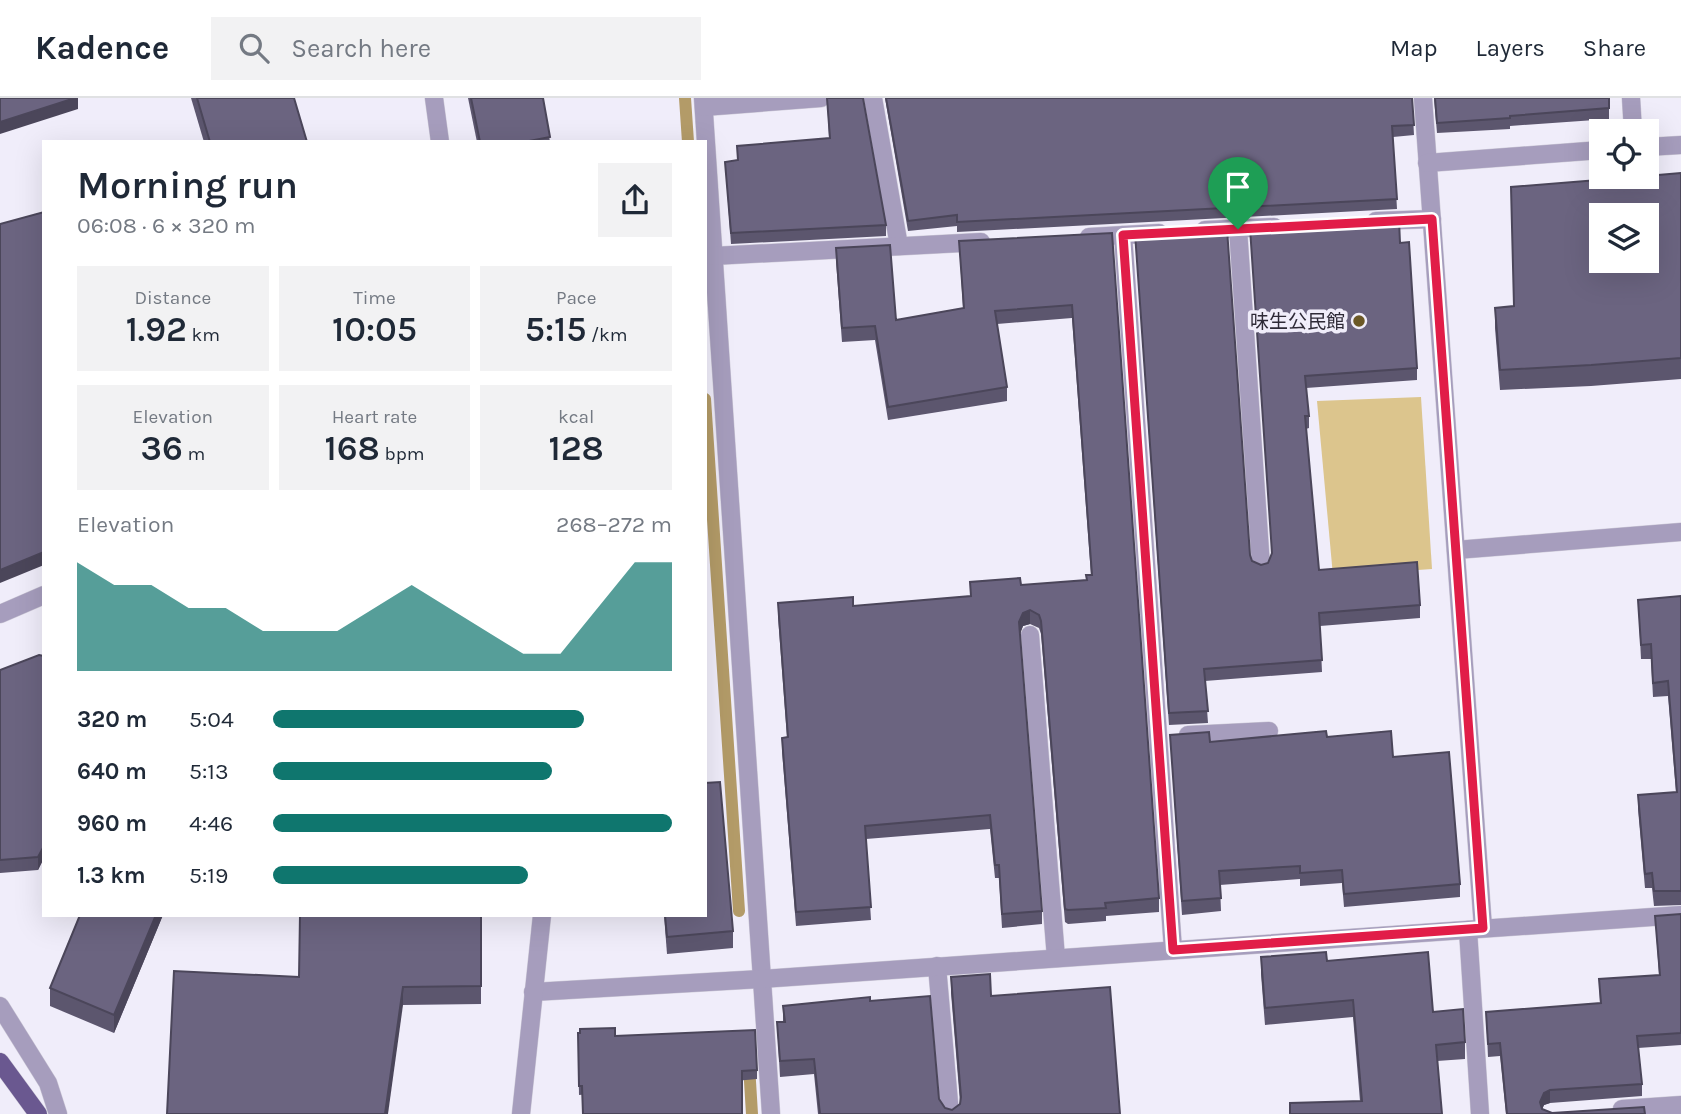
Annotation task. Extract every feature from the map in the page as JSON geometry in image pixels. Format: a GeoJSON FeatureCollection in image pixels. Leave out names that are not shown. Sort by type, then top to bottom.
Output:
{"type":"FeatureCollection","features":[{"type":"Feature","properties":{"kind":"main road"},"geometry":{"type":"LineString","coordinates":[[0,1062],[38,1114]]}},
{"type":"Feature","properties":{"kind":"street"},"geometry":{"type":"LineString","coordinates":[[434,98],[440,140]]}},
{"type":"Feature","properties":{"kind":"street"},"geometry":{"type":"LineString","coordinates":[[706,140],[704,103],[821,98]]}},
{"type":"Feature","properties":{"kind":"street"},"geometry":{"type":"LineString","coordinates":[[873,98],[899,246]]}},
{"type":"Feature","properties":{"kind":"street"},"geometry":{"type":"LineString","coordinates":[[1423,98],[1456,551],[1475,929],[1480,1114]]}},
{"type":"Feature","properties":{"kind":"street"},"geometry":{"type":"LineString","coordinates":[[1631,98],[1632,119]]}},
{"type":"Feature","properties":{"kind":"street"},"geometry":{"type":"LineString","coordinates":[[1659,146],[1681,145]]}},
{"type":"Feature","properties":{"kind":"street"},"geometry":{"type":"LineString","coordinates":[[1427,163],[1589,151]]}},
{"type":"Feature","properties":{"kind":"street"},"geometry":{"type":"LineString","coordinates":[[707,154],[771,1114]]}},
{"type":"Feature","properties":{"kind":"street"},"geometry":{"type":"LineString","coordinates":[[1363,222],[1432,219]]}},
{"type":"Feature","properties":{"kind":"street"},"geometry":{"type":"LineString","coordinates":[[1070,238],[1293,226]]}},
{"type":"Feature","properties":{"kind":"street"},"geometry":{"type":"LineString","coordinates":[[1238,229],[1261,566]]}},
{"type":"Feature","properties":{"kind":"street"},"geometry":{"type":"LineString","coordinates":[[1123,235],[1173,950]]}},
{"type":"Feature","properties":{"kind":"street"},"geometry":{"type":"LineString","coordinates":[[713,256],[1004,241]]}},
{"type":"Feature","properties":{"kind":"street"},"geometry":{"type":"LineString","coordinates":[[1456,551],[1681,532]]}},
{"type":"Feature","properties":{"kind":"street"},"geometry":{"type":"LineString","coordinates":[[0,614],[42,596]]}},
{"type":"Feature","properties":{"kind":"street"},"geometry":{"type":"LineString","coordinates":[[1030,635],[1056,958]]}},
{"type":"Feature","properties":{"kind":"street"},"geometry":{"type":"LineString","coordinates":[[1158,737],[1269,731]]}},
{"type":"Feature","properties":{"kind":"street"},"geometry":{"type":"LineString","coordinates":[[533,992],[761,979],[1681,915]]}},
{"type":"Feature","properties":{"kind":"street"},"geometry":{"type":"LineString","coordinates":[[521,1114],[542,917]]}},
{"type":"Feature","properties":{"kind":"street"},"geometry":{"type":"LineString","coordinates":[[937,966],[950,1114]]}},
{"type":"Feature","properties":{"kind":"street"},"geometry":{"type":"LineString","coordinates":[[0,1006],[48,1083],[58,1114]]}},
{"type":"Feature","properties":{"kind":"street"},"geometry":{"type":"LineString","coordinates":[[1603,1110],[1681,1105]]}},
{"type":"Feature","properties":{"kind":"shaded area"},"geometry":{"type":"Polygon","coordinates":[[[1421,397],[1432,569],[1333,576],[1317,401],[1421,397]]]}},
{"type":"Feature","properties":{"kind":"building"},"geometry":{"type":"Polygon","coordinates":[[[0,98],[75,98],[0,122],[0,98]]]}},
{"type":"Feature","properties":{"kind":"building"},"geometry":{"type":"Polygon","coordinates":[[[197,98],[294,98],[306,140],[209,140],[197,98]]]}},
{"type":"Feature","properties":{"kind":"building"},"geometry":{"type":"Polygon","coordinates":[[[471,98],[543,98],[550,137],[534,140],[480,140],[471,98]]]}},
{"type":"Feature","properties":{"kind":"building"},"geometry":{"type":"Polygon","coordinates":[[[827,98],[863,98],[886,225],[731,233],[725,162],[738,160],[737,146],[830,138],[827,98]]]}},
{"type":"Feature","properties":{"kind":"building"},"geometry":{"type":"Polygon","coordinates":[[[886,98],[1412,98],[1414,125],[1392,126],[1397,199],[957,222],[957,215],[908,221],[886,98]]]}},
{"type":"Feature","properties":{"kind":"building"},"geometry":{"type":"Polygon","coordinates":[[[1435,98],[1609,98],[1609,108],[1437,123],[1435,98]]]}},
{"type":"Feature","properties":{"kind":"building"},"geometry":{"type":"Polygon","coordinates":[[[1681,173],[1681,358],[1500,370],[1495,308],[1514,306],[1511,187],[1589,181],[1589,189],[1659,189],[1659,175],[1681,173]]]}},
{"type":"Feature","properties":{"kind":"building"},"geometry":{"type":"Polygon","coordinates":[[[42,213],[42,553],[0,570],[0,224],[42,213]]]}},
{"type":"Feature","properties":{"kind":"building"},"geometry":{"type":"Polygon","coordinates":[[[1399,220],[1400,243],[1409,242],[1417,368],[1305,376],[1309,416],[1305,416],[1319,570],[1417,562],[1420,605],[1319,613],[1322,660],[1204,669],[1208,711],[1169,713],[1135,233],[1227,229],[1250,555],[1252,561],[1261,565],[1268,563],[1272,553],[1250,228],[1399,220]]]}},
{"type":"Feature","properties":{"kind":"building"},"geometry":{"type":"Polygon","coordinates":[[[1112,233],[1159,898],[1105,903],[1106,908],[1065,909],[1041,621],[1039,615],[1030,610],[1023,613],[1019,622],[1042,911],[1002,914],[999,865],[995,865],[990,815],[865,826],[871,907],[796,912],[782,738],[788,737],[778,603],[853,597],[853,606],[971,596],[970,582],[1020,578],[1021,585],[1087,580],[1086,575],[1092,575],[1072,305],[995,311],[1007,387],[888,407],[875,326],[842,328],[836,248],[890,245],[896,320],[964,308],[959,241],[1112,233]]]}},
{"type":"Feature","properties":{"kind":"building"},"geometry":{"type":"Polygon","coordinates":[[[1681,596],[1681,891],[1654,891],[1652,873],[1645,874],[1638,795],[1677,792],[1668,681],[1653,683],[1651,644],[1641,645],[1638,600],[1681,596]]]}},
{"type":"Feature","properties":{"kind":"building"},"geometry":{"type":"Polygon","coordinates":[[[42,656],[42,850],[38,857],[0,860],[0,670],[42,656]]]}},
{"type":"Feature","properties":{"kind":"building"},"geometry":{"type":"Polygon","coordinates":[[[1326,731],[1327,737],[1391,731],[1393,757],[1449,752],[1460,884],[1344,894],[1342,870],[1300,873],[1300,866],[1219,871],[1221,898],[1182,901],[1170,735],[1209,732],[1210,742],[1326,731]]]}},
{"type":"Feature","properties":{"kind":"building"},"geometry":{"type":"Polygon","coordinates":[[[720,782],[733,931],[667,937],[665,917],[707,917],[707,783],[720,782]]]}},
{"type":"Feature","properties":{"kind":"building"},"geometry":{"type":"Polygon","coordinates":[[[1681,914],[1681,1033],[1637,1036],[1642,1084],[1550,1090],[1544,1093],[1540,1102],[1542,1109],[1552,1113],[1644,1107],[1645,1114],[1507,1114],[1500,1043],[1488,1044],[1486,1012],[1601,1003],[1599,979],[1660,975],[1655,916],[1681,914]]]}},
{"type":"Feature","properties":{"kind":"building"},"geometry":{"type":"Polygon","coordinates":[[[79,917],[155,917],[114,1015],[50,988],[79,917]]]}},
{"type":"Feature","properties":{"kind":"building"},"geometry":{"type":"Polygon","coordinates":[[[300,917],[481,917],[481,986],[403,987],[385,1114],[167,1114],[174,971],[299,977],[300,917]]]}},
{"type":"Feature","properties":{"kind":"building"},"geometry":{"type":"Polygon","coordinates":[[[1326,952],[1327,961],[1428,952],[1433,1012],[1463,1009],[1465,1042],[1436,1045],[1442,1114],[1290,1114],[1290,1103],[1362,1101],[1353,1000],[1265,1008],[1261,957],[1326,952]]]}},
{"type":"Feature","properties":{"kind":"building"},"geometry":{"type":"Polygon","coordinates":[[[990,974],[991,996],[1110,987],[1120,1114],[820,1114],[814,1059],[780,1061],[777,1022],[785,1022],[783,1006],[870,997],[870,1001],[930,996],[939,1099],[945,1108],[952,1110],[960,1104],[961,1097],[951,977],[990,974]]]}},
{"type":"Feature","properties":{"kind":"building"},"geometry":{"type":"Polygon","coordinates":[[[615,1028],[615,1036],[755,1030],[757,1070],[742,1071],[742,1114],[583,1114],[582,1086],[579,1086],[578,1033],[580,1029],[615,1028]]]}},
{"type":"Feature","properties":{"kind":"waterway"},"geometry":{"type":"LineString","coordinates":[[685,98],[688,140]]}},
{"type":"Feature","properties":{"kind":"waterway"},"geometry":{"type":"LineString","coordinates":[[707,429],[739,911]]}},
{"type":"Feature","properties":{"kind":"waterway"},"geometry":{"type":"LineString","coordinates":[[749,1065],[752,1114]]}},
{"type":"Feature","properties":{"kind":"place","name":"味生公民館"},"geometry":{"type":"Point","coordinates":[1359,321]}},
{"type":"Feature","properties":{"kind":"route"},"geometry":{"type":"LineString","coordinates":[[1432,219],[1483,928],[1173,950],[1123,235],[1238,229],[1432,219]]}}]}
